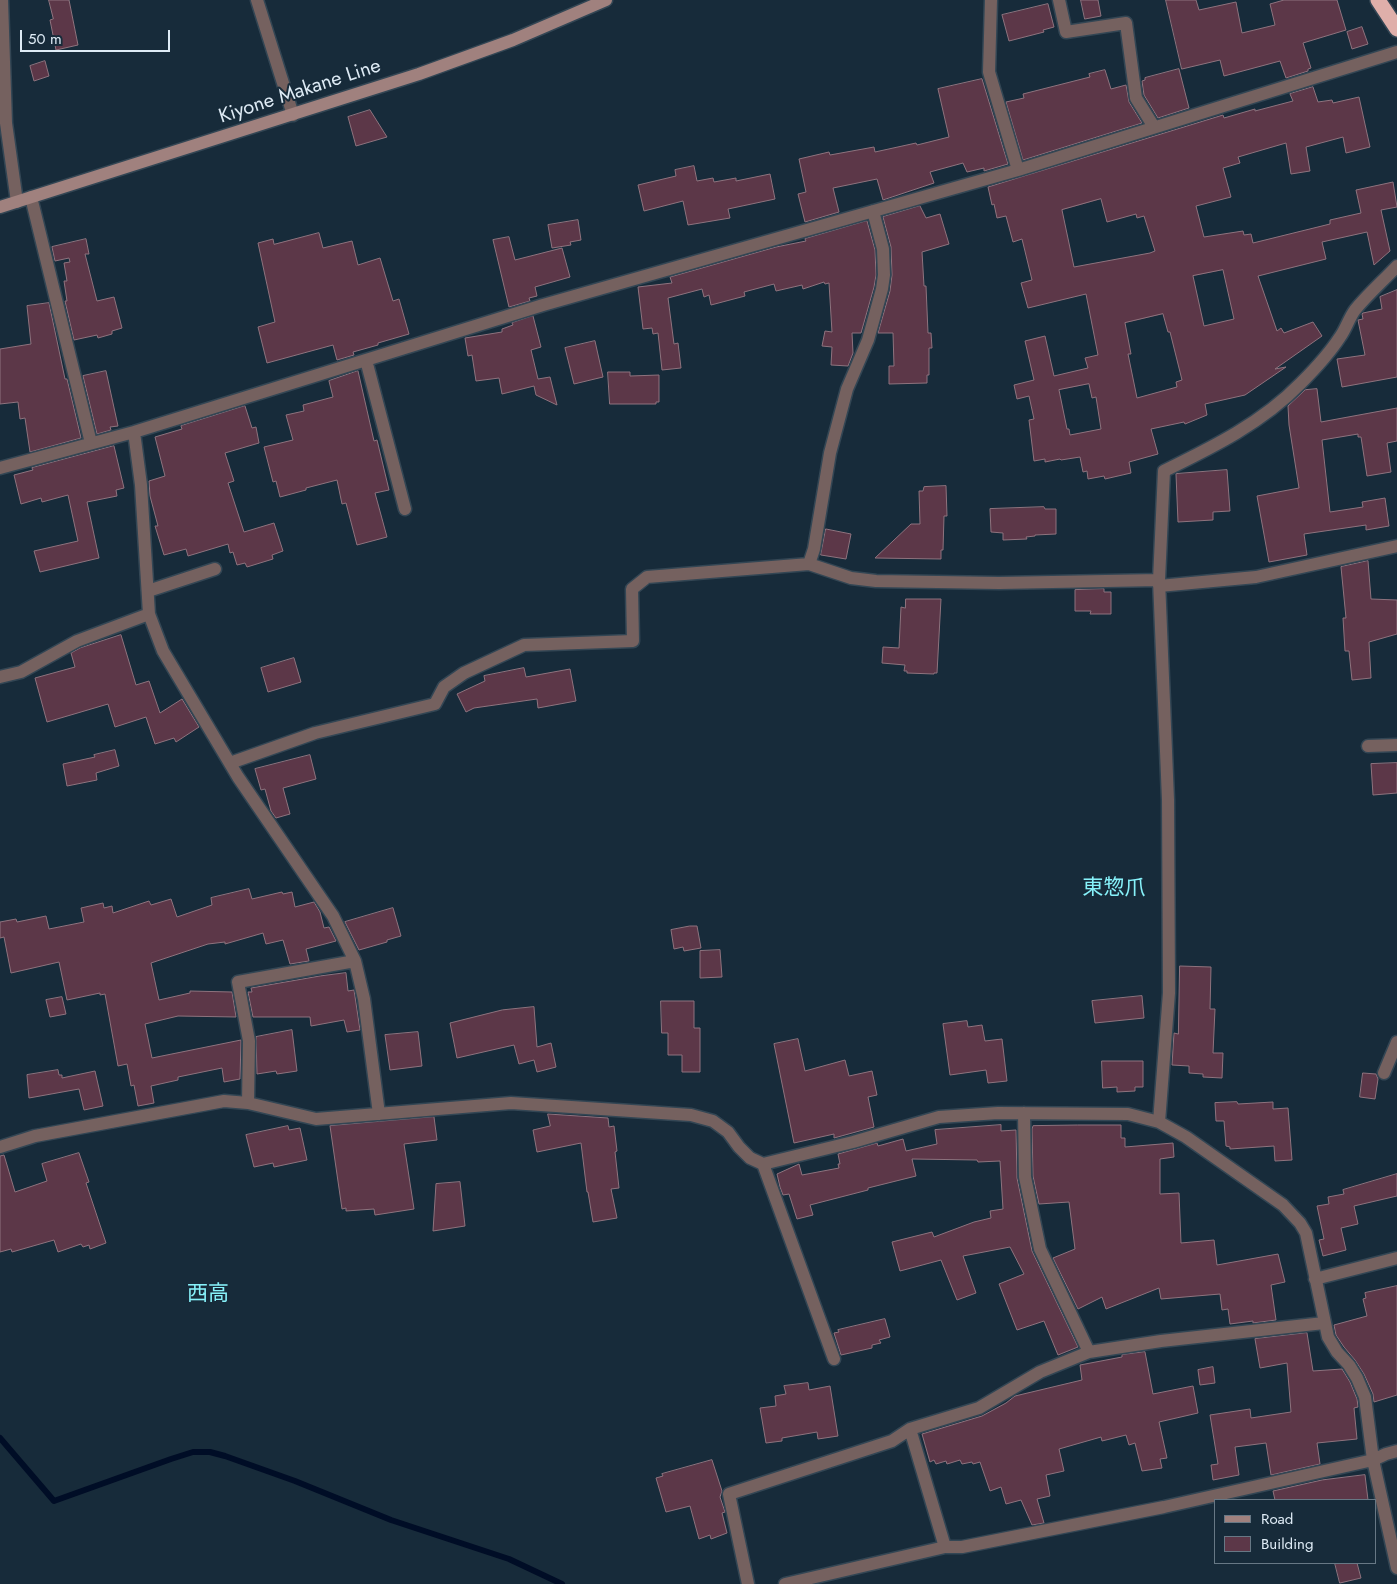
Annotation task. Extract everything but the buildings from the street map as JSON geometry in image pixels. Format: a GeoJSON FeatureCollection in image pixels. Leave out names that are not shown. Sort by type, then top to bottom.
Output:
{"type":"FeatureCollection","features":[{"type":"Feature","properties":{"kind":"highway"},"geometry":{"type":"LineString","coordinates":[[1378,0],[1397,29]]}},
{"type":"Feature","properties":{"kind":"main road","name":"Kiyone Makane Line"},"geometry":{"type":"LineString","coordinates":[[0,207],[293,115],[466,58],[606,0]]}},
{"type":"Feature","properties":{"kind":"street"},"geometry":{"type":"LineString","coordinates":[[2,0],[6,122],[17,202]]}},
{"type":"Feature","properties":{"kind":"street"},"geometry":{"type":"LineString","coordinates":[[257,0],[293,115]]}},
{"type":"Feature","properties":{"kind":"street"},"geometry":{"type":"LineString","coordinates":[[992,0],[989,72],[1018,170]]}},
{"type":"Feature","properties":{"kind":"street"},"geometry":{"type":"LineString","coordinates":[[1059,0],[1066,32],[1126,23],[1136,98],[1154,127]]}},
{"type":"Feature","properties":{"kind":"street"},"geometry":{"type":"LineString","coordinates":[[0,468],[134,432],[543,305],[1018,170],[1397,52]]}},
{"type":"Feature","properties":{"kind":"street"},"geometry":{"type":"LineString","coordinates":[[31,197],[91,443]]}},
{"type":"Feature","properties":{"kind":"street"},"geometry":{"type":"LineString","coordinates":[[808,564],[814,549],[830,453],[847,389],[868,340],[882,289],[884,276],[882,249],[873,211]]}},
{"type":"Feature","properties":{"kind":"street"},"geometry":{"type":"LineString","coordinates":[[1159,1122],[1169,992],[1168,800],[1159,583],[1164,471],[1220,444],[1248,427],[1275,407],[1301,384],[1325,358],[1340,337],[1354,311],[1397,266]]}},
{"type":"Feature","properties":{"kind":"street"},"geometry":{"type":"LineString","coordinates":[[366,360],[404,509]]}},
{"type":"Feature","properties":{"kind":"street"},"geometry":{"type":"LineString","coordinates":[[134,432],[141,485],[150,614],[163,651],[230,763],[333,916],[355,961],[364,999],[379,1114]]}},
{"type":"Feature","properties":{"kind":"street"},"geometry":{"type":"LineString","coordinates":[[230,763],[315,733],[435,704],[444,687],[464,674],[524,645],[633,641],[632,589],[647,577],[808,564],[851,578],[876,581],[1159,583],[1256,578],[1397,546]]}},
{"type":"Feature","properties":{"kind":"street"},"geometry":{"type":"LineString","coordinates":[[148,591],[216,569]]}},
{"type":"Feature","properties":{"kind":"street"},"geometry":{"type":"LineString","coordinates":[[0,677],[21,672],[77,641],[150,614]]}},
{"type":"Feature","properties":{"kind":"street"},"geometry":{"type":"LineString","coordinates":[[1368,746],[1397,744]]}},
{"type":"Feature","properties":{"kind":"street"},"geometry":{"type":"LineString","coordinates":[[248,1102],[249,1041],[238,982],[355,961]]}},
{"type":"Feature","properties":{"kind":"street"},"geometry":{"type":"LineString","coordinates":[[1384,1073],[1397,1042]]}},
{"type":"Feature","properties":{"kind":"street"},"geometry":{"type":"LineString","coordinates":[[0,1147],[35,1136],[224,1101],[248,1102],[316,1119],[511,1103],[691,1115],[712,1121],[728,1132],[750,1158],[763,1164],[853,1142],[939,1117],[1024,1113],[1128,1114],[1159,1122],[1174,1129],[1270,1195],[1292,1213],[1306,1233],[1328,1337],[1337,1352],[1358,1378],[1365,1397],[1373,1460],[1397,1568]]}},
{"type":"Feature","properties":{"kind":"street"},"geometry":{"type":"LineString","coordinates":[[1024,1113],[1025,1177],[1040,1249],[1089,1352]]}},
{"type":"Feature","properties":{"kind":"street"},"geometry":{"type":"LineString","coordinates":[[763,1164],[834,1359]]}},
{"type":"Feature","properties":{"kind":"street"},"geometry":{"type":"LineString","coordinates":[[1315,1279],[1397,1258]]}},
{"type":"Feature","properties":{"kind":"street"},"geometry":{"type":"LineString","coordinates":[[748,1584],[729,1494],[892,1442],[910,1429],[978,1408],[1040,1372],[1089,1352],[1161,1341],[1324,1323]]}},
{"type":"Feature","properties":{"kind":"street"},"geometry":{"type":"LineString","coordinates":[[910,1429],[945,1548]]}},
{"type":"Feature","properties":{"kind":"street"},"geometry":{"type":"LineString","coordinates":[[785,1584],[945,1548],[962,1548],[1155,1509],[1373,1460],[1397,1451]]}},
{"type":"Feature","properties":{"kind":"waterway"},"geometry":{"type":"LineString","coordinates":[[0,1438],[54,1501],[193,1452],[210,1452],[295,1481],[391,1520],[509,1559],[562,1584]]}},
{"type":"Feature","properties":{"kind":"district","name":"東惣爪"},"geometry":{"type":"Point","coordinates":[1114,889]}},
{"type":"Feature","properties":{"kind":"district","name":"西高"},"geometry":{"type":"Point","coordinates":[208,1295]}}]}
